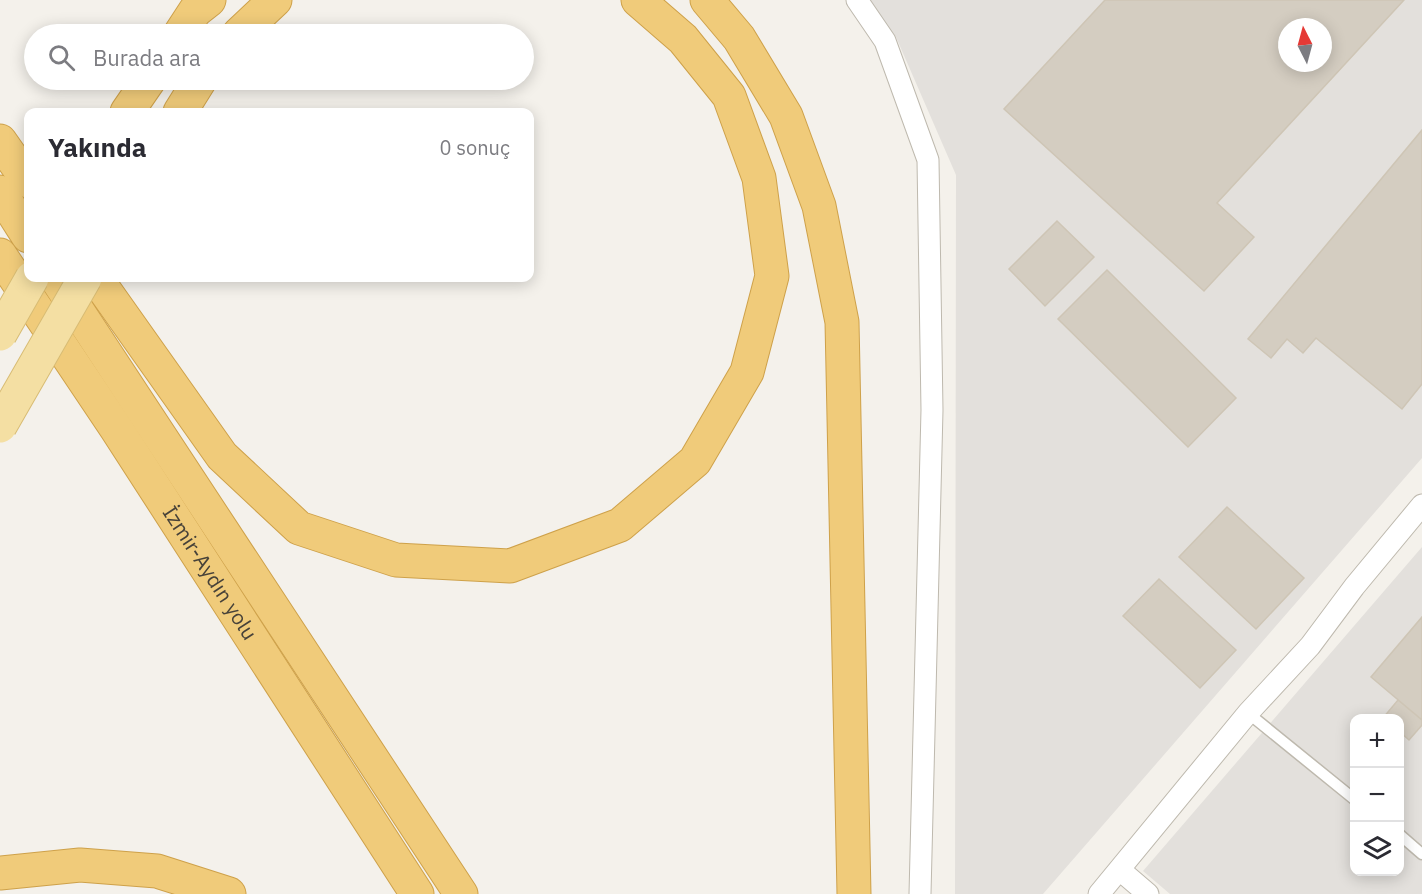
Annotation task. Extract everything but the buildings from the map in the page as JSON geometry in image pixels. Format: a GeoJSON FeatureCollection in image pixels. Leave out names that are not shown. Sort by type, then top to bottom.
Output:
{"type":"FeatureCollection","features":[{"type":"Feature","properties":{"kind":"highway"},"geometry":{"type":"LineString","coordinates":[[187,24],[195,12],[209,0]]}},
{"type":"Feature","properties":{"kind":"highway"},"geometry":{"type":"LineString","coordinates":[[250,24],[275,0]]}},
{"type":"Feature","properties":{"kind":"highway"},"geometry":{"type":"LineString","coordinates":[[99,282],[222,456],[299,528],[396,560],[510,566],[620,525],[695,461],[747,372],[772,276],[759,178],[729,96],[683,39],[638,0]]}},
{"type":"Feature","properties":{"kind":"highway"},"geometry":{"type":"LineString","coordinates":[[707,0],[740,38],[786,116],[819,207],[842,322],[854,894]]}},
{"type":"Feature","properties":{"kind":"highway"},"geometry":{"type":"LineString","coordinates":[[130,108],[142,90]]}},
{"type":"Feature","properties":{"kind":"highway"},"geometry":{"type":"LineString","coordinates":[[182,108],[194,90]]}},
{"type":"Feature","properties":{"kind":"highway"},"geometry":{"type":"LineString","coordinates":[[0,141],[24,175]]}},
{"type":"Feature","properties":{"kind":"highway"},"geometry":{"type":"LineString","coordinates":[[0,192],[24,230]]}},
{"type":"Feature","properties":{"kind":"highway","name":"İzmir-Aydın yolu"},"geometry":{"type":"LineString","coordinates":[[0,255],[116,428],[417,894]]}},
{"type":"Feature","properties":{"kind":"highway","name":"İzmir-Aydın yolu"},"geometry":{"type":"LineString","coordinates":[[59,282],[461,894]]}},
{"type":"Feature","properties":{"kind":"highway"},"geometry":{"type":"LineString","coordinates":[[0,873],[80,865],[157,871],[229,894]]}},
{"type":"Feature","properties":{"kind":"main road"},"geometry":{"type":"LineString","coordinates":[[0,334],[30,282]]}},
{"type":"Feature","properties":{"kind":"main road"},"geometry":{"type":"LineString","coordinates":[[0,426],[83,282]]}},
{"type":"Feature","properties":{"kind":"street"},"geometry":{"type":"LineString","coordinates":[[857,0],[885,41],[928,160],[932,410],[920,894]]}},
{"type":"Feature","properties":{"kind":"street"},"geometry":{"type":"LineString","coordinates":[[1099,894],[1248,713],[1310,646],[1354,587],[1422,504]]}},
{"type":"Feature","properties":{"kind":"street"},"geometry":{"type":"LineString","coordinates":[[1120,870],[1148,894]]}},
{"type":"Feature","properties":{"kind":"lane"},"geometry":{"type":"LineString","coordinates":[[1248,713],[1350,796]]}},
{"type":"Feature","properties":{"kind":"lane"},"geometry":{"type":"LineString","coordinates":[[1404,839],[1422,854]]}},
{"type":"Feature","properties":{"kind":"shaded area"},"geometry":{"type":"Polygon","coordinates":[[[866,0],[1422,0],[1422,458],[1043,894],[955,894],[956,175],[896,37],[866,0]]]}},
{"type":"Feature","properties":{"kind":"shaded area"},"geometry":{"type":"Polygon","coordinates":[[[1422,547],[1422,894],[1170,894],[1143,871],[1422,547]]]}}]}
